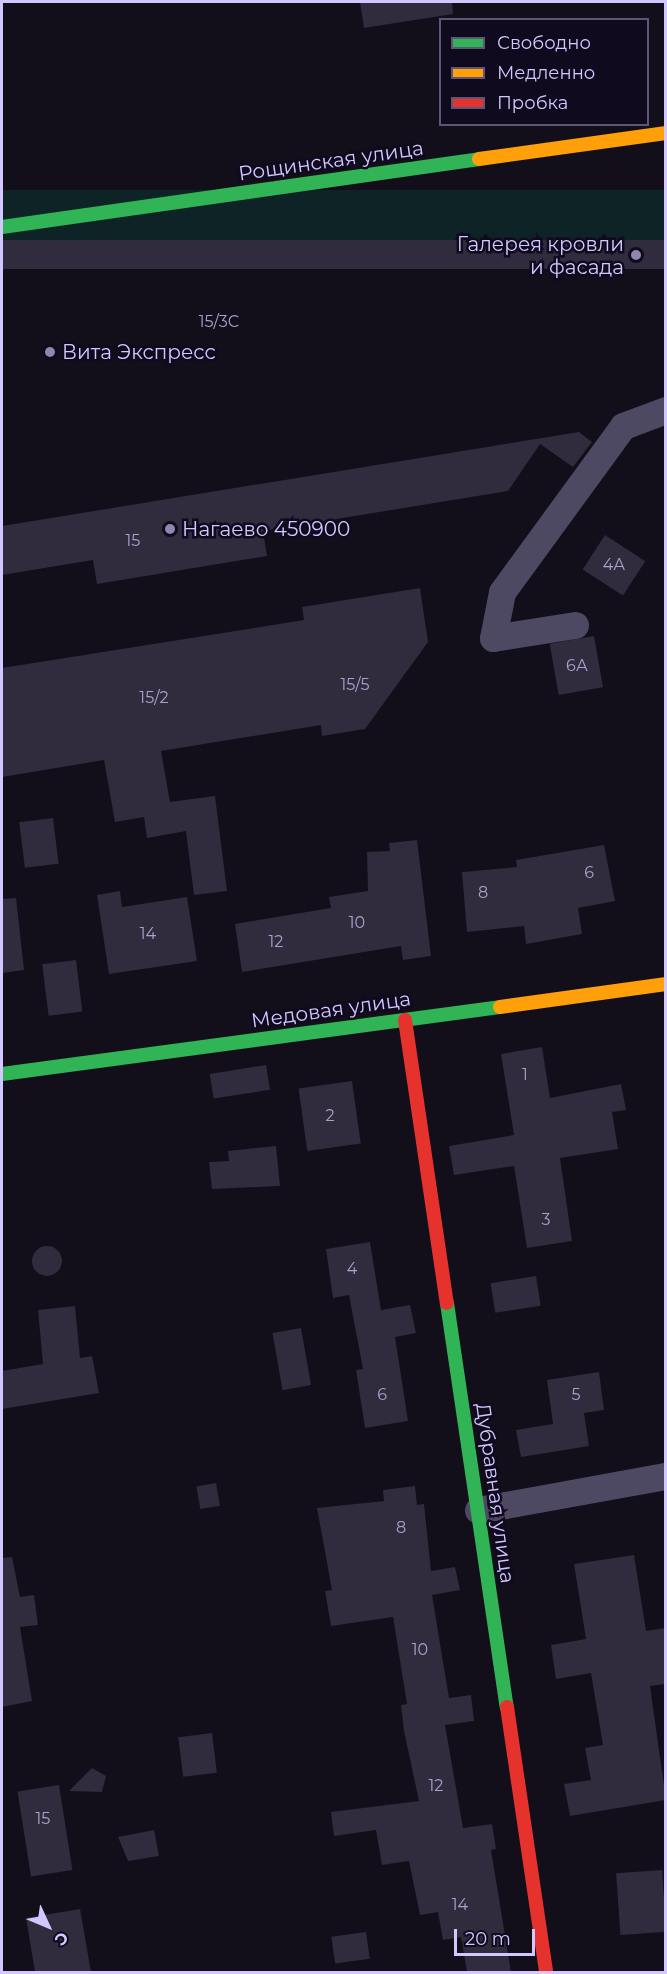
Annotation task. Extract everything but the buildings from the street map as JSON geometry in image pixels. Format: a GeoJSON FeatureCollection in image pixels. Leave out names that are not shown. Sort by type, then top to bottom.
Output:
{"type":"FeatureCollection","features":[{"type":"Feature","properties":{"kind":"street","name":"Рощинская улица"},"geometry":{"type":"LineString","coordinates":[[2,227],[666,133]]}},
{"type":"Feature","properties":{"kind":"street"},"geometry":{"type":"LineString","coordinates":[[575,626],[493,638],[502,592],[623,426],[666,410]]}},
{"type":"Feature","properties":{"kind":"street","name":"Медовая улица"},"geometry":{"type":"LineString","coordinates":[[2,1074],[666,984]]}},
{"type":"Feature","properties":{"kind":"street","name":"Дубравная улица"},"geometry":{"type":"LineString","coordinates":[[405,1020],[546,1972]]}},
{"type":"Feature","properties":{"kind":"street"},"geometry":{"type":"LineString","coordinates":[[478,1510],[666,1476]]}},
{"type":"Feature","properties":{"kind":"green space"},"geometry":{"type":"Polygon","coordinates":[[[2,190],[665,190],[665,247],[2,247],[2,190]]]}},
{"type":"Feature","properties":{"kind":"traffic: fast"},"geometry":{"type":"LineString","coordinates":[[2,227],[479,159]]}},
{"type":"Feature","properties":{"kind":"traffic: fast"},"geometry":{"type":"LineString","coordinates":[[2,1074],[500,1007]]}},
{"type":"Feature","properties":{"kind":"traffic: fast"},"geometry":{"type":"LineString","coordinates":[[447,1303],[507,1707]]}},
{"type":"Feature","properties":{"kind":"traffic: slow"},"geometry":{"type":"LineString","coordinates":[[479,159],[666,133]]}},
{"type":"Feature","properties":{"kind":"traffic: slow"},"geometry":{"type":"LineString","coordinates":[[500,1007],[666,984]]}},
{"type":"Feature","properties":{"kind":"traffic: jam"},"geometry":{"type":"LineString","coordinates":[[405,1020],[447,1303]]}},
{"type":"Feature","properties":{"kind":"traffic: jam"},"geometry":{"type":"LineString","coordinates":[[507,1707],[546,1972]]}},
{"type":"Feature","properties":{"kind":"place","name":"Галерея кровли и фасада"},"geometry":{"type":"Point","coordinates":[636,255]}},
{"type":"Feature","properties":{"kind":"place","name":"Вита Экспресс"},"geometry":{"type":"Point","coordinates":[50,352]}},
{"type":"Feature","properties":{"kind":"place","name":"Нагаево 450900"},"geometry":{"type":"Point","coordinates":[170,529]}}]}
